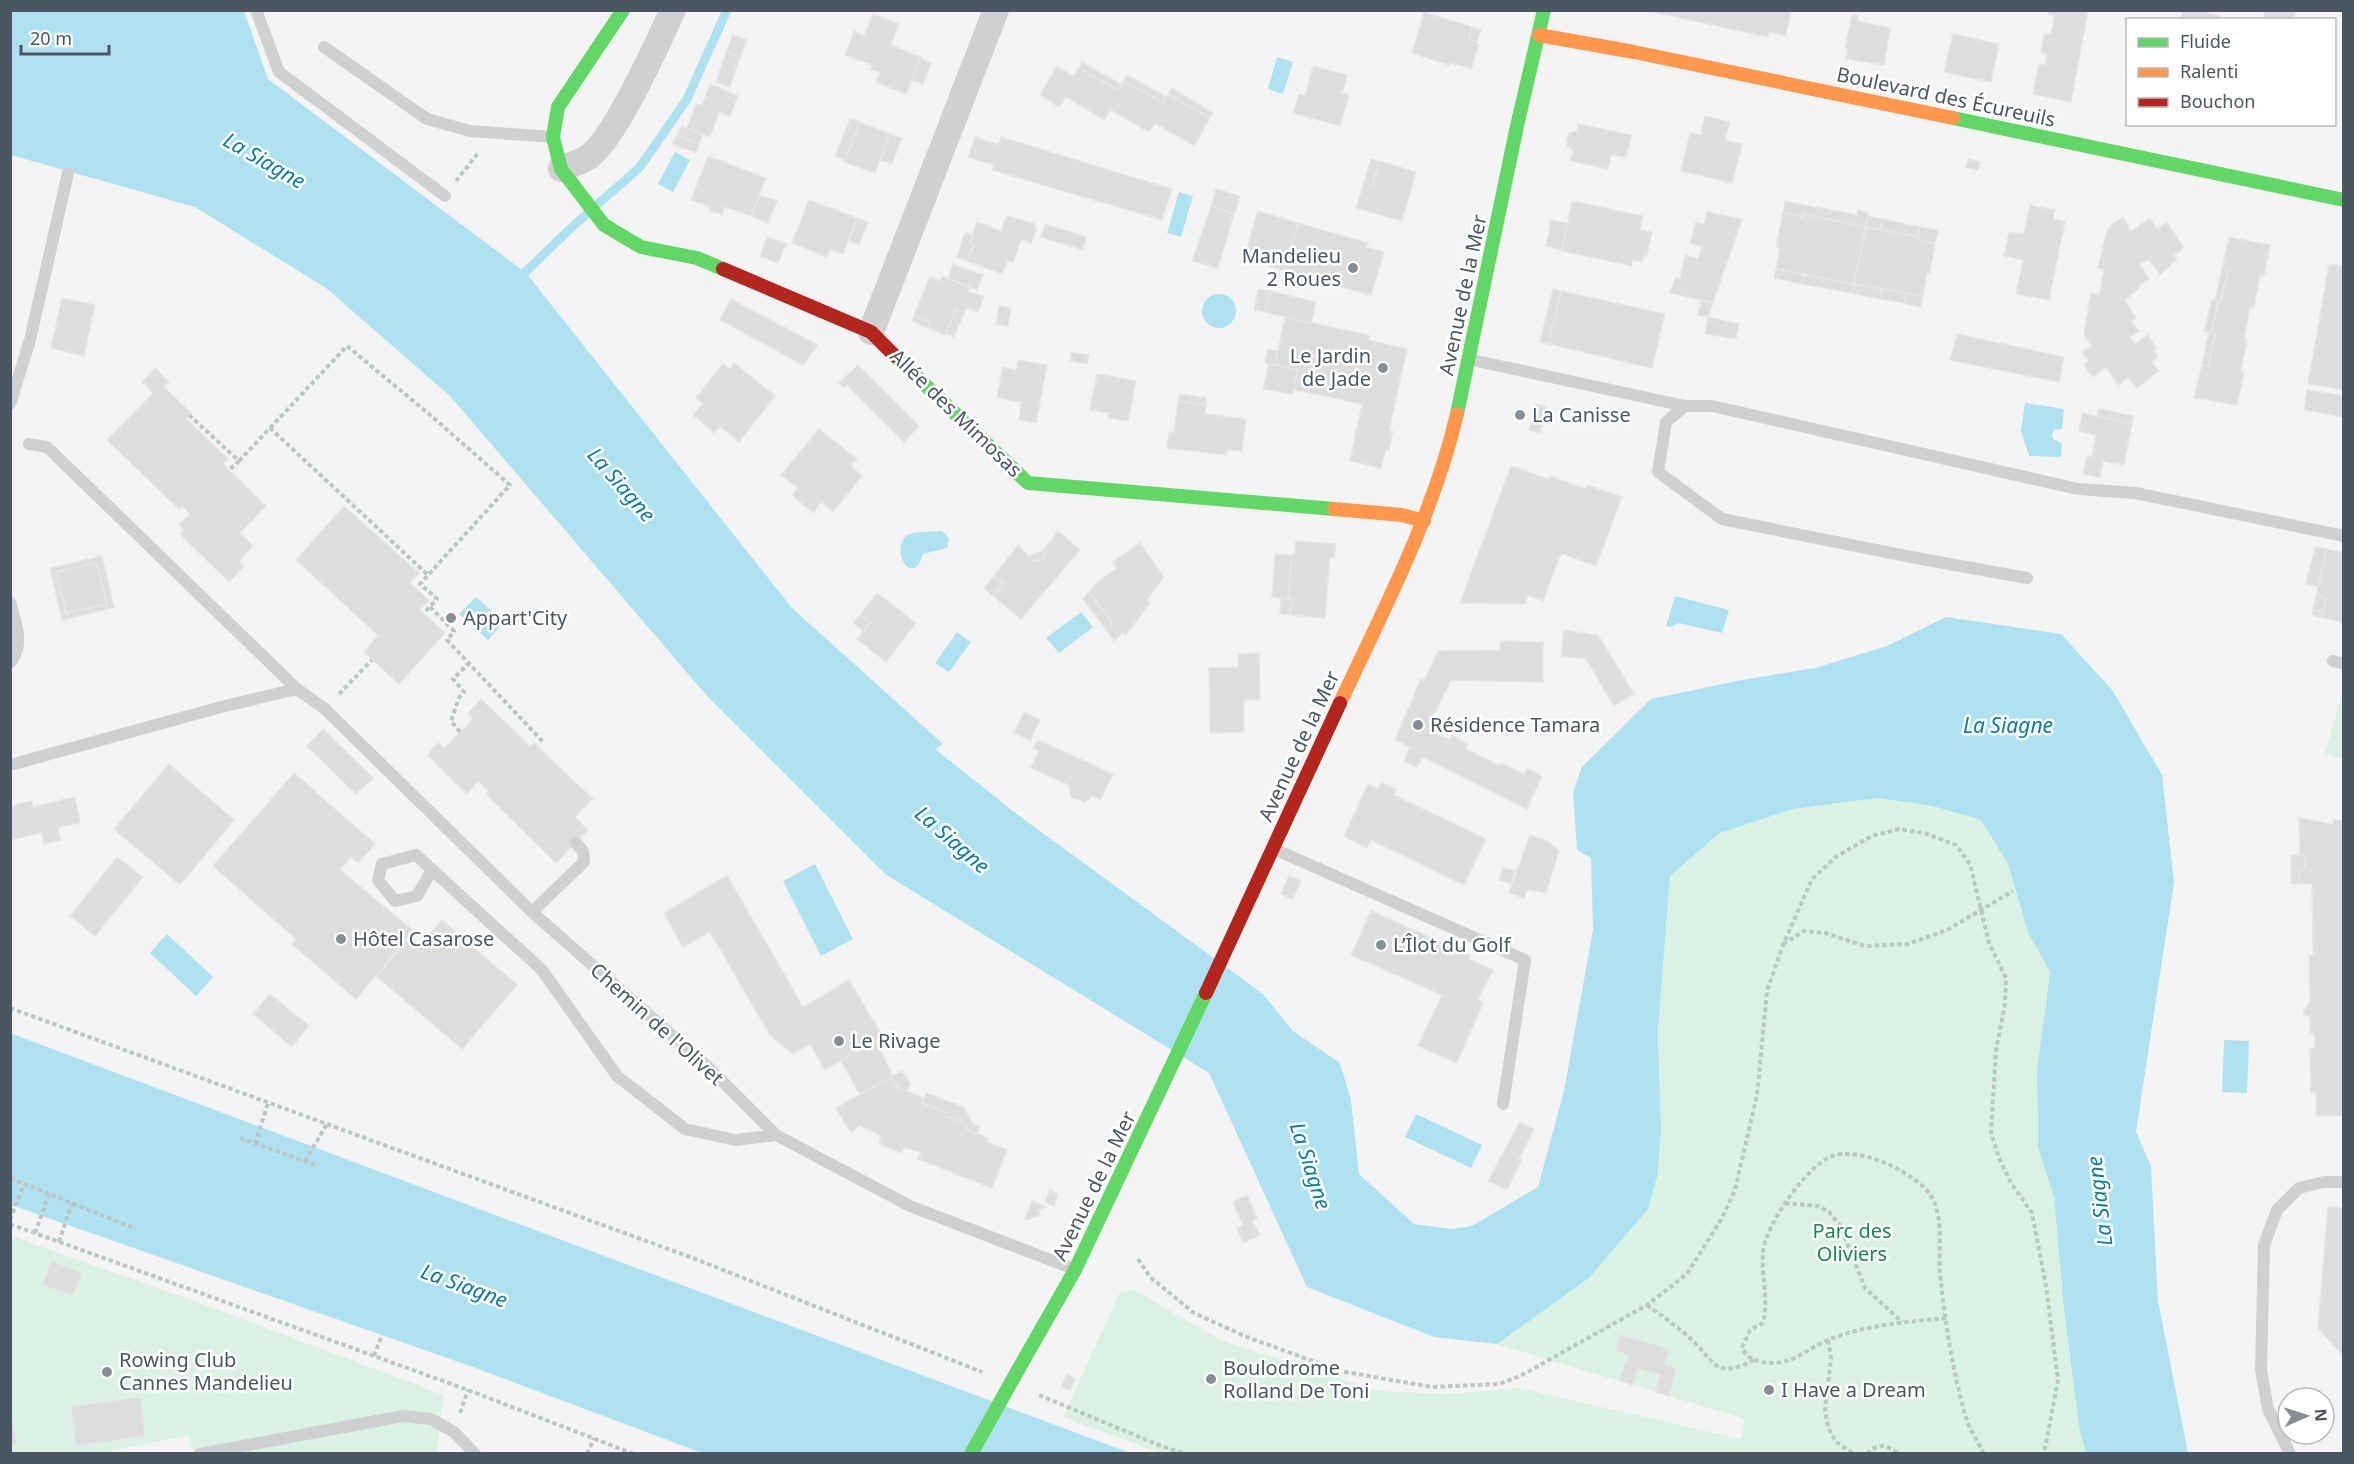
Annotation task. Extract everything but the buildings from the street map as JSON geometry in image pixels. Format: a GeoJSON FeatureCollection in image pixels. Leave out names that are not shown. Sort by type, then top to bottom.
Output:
{"type":"FeatureCollection","features":[{"type":"Feature","properties":{"kind":"street"},"geometry":{"type":"LineString","coordinates":[[622,10],[558,107],[553,137],[561,169],[581,196],[604,225],[641,247],[697,258],[871,332],[996,10]]}},
{"type":"Feature","properties":{"kind":"street"},"geometry":{"type":"LineString","coordinates":[[561,169],[588,158],[610,133],[650,60],[673,10]]}},
{"type":"Feature","properties":{"kind":"street","name":"Avenue de la Mer"},"geometry":{"type":"LineString","coordinates":[[971,1454],[1075,1270],[1165,1083],[1424,521],[1451,440],[1470,360],[1517,126],[1544,10]]}},
{"type":"Feature","properties":{"kind":"street","name":"Boulevard des Écureuils"},"geometry":{"type":"LineString","coordinates":[[1539,35],[1634,52],[2343,200]]}},
{"type":"Feature","properties":{"kind":"street","name":"Allée des Mimosas"},"geometry":{"type":"LineString","coordinates":[[871,332],[1028,483],[1402,515],[1424,521]]}},
{"type":"Feature","properties":{"kind":"lane"},"geometry":{"type":"LineString","coordinates":[[256,10],[279,72],[445,196]]}},
{"type":"Feature","properties":{"kind":"lane"},"geometry":{"type":"LineString","coordinates":[[324,47],[427,119],[470,131],[553,137]]}},
{"type":"Feature","properties":{"kind":"lane"},"geometry":{"type":"LineString","coordinates":[[10,404],[30,340],[68,173]]}},
{"type":"Feature","properties":{"kind":"lane"},"geometry":{"type":"LineString","coordinates":[[1470,360],[1685,406],[1712,406],[2078,489],[2135,493],[2343,536]]}},
{"type":"Feature","properties":{"kind":"lane"},"geometry":{"type":"LineString","coordinates":[[1685,406],[1666,422],[1658,472],[1722,519],[2028,578]]}},
{"type":"Feature","properties":{"kind":"lane","name":"Chemin de l'Olivet"},"geometry":{"type":"LineString","coordinates":[[29,444],[47,447],[297,690],[325,709],[532,912],[708,1067],[776,1135],[910,1206],[1075,1270]]}},
{"type":"Feature","properties":{"kind":"lane"},"geometry":{"type":"LineString","coordinates":[[10,602],[19,638],[17,655],[10,663]]}},
{"type":"Feature","properties":{"kind":"lane"},"geometry":{"type":"LineString","coordinates":[[10,765],[220,708],[297,690]]}},
{"type":"Feature","properties":{"kind":"lane"},"geometry":{"type":"LineString","coordinates":[[532,912],[584,862],[584,851],[576,843]]}},
{"type":"Feature","properties":{"kind":"lane"},"geometry":{"type":"LineString","coordinates":[[1273,848],[1525,960],[1503,1104]]}},
{"type":"Feature","properties":{"kind":"lane"},"geometry":{"type":"LineString","coordinates":[[432,870],[417,896],[395,901],[378,880],[382,864],[416,855],[542,970],[617,1076],[685,1129],[735,1140],[776,1135]]}},
{"type":"Feature","properties":{"kind":"lane"},"geometry":{"type":"LineString","coordinates":[[2290,1454],[2268,1409],[2261,1370],[2264,1245],[2277,1210],[2300,1188],[2324,1182],[2343,1182]]}},
{"type":"Feature","properties":{"kind":"lane"},"geometry":{"type":"LineString","coordinates":[[200,1454],[403,1416],[431,1419],[454,1432],[475,1454]]}},
{"type":"Feature","properties":{"kind":"path"},"geometry":{"type":"LineString","coordinates":[[445,196],[494,133]]}},
{"type":"Feature","properties":{"kind":"path"},"geometry":{"type":"LineString","coordinates":[[229,470],[346,346],[510,485],[420,584],[437,599],[424,613]]}},
{"type":"Feature","properties":{"kind":"path"},"geometry":{"type":"LineString","coordinates":[[189,415],[239,461]]}},
{"type":"Feature","properties":{"kind":"path"},"geometry":{"type":"LineString","coordinates":[[270,428],[428,575]]}},
{"type":"Feature","properties":{"kind":"path"},"geometry":{"type":"LineString","coordinates":[[430,607],[454,632],[447,640],[544,742]]}},
{"type":"Feature","properties":{"kind":"path"},"geometry":{"type":"LineString","coordinates":[[325,709],[372,660]]}},
{"type":"Feature","properties":{"kind":"path"},"geometry":{"type":"LineString","coordinates":[[460,732],[451,721],[459,698],[464,692],[453,679],[469,663]]}},
{"type":"Feature","properties":{"kind":"path"},"geometry":{"type":"LineString","coordinates":[[1138,1259],[1150,1277],[1194,1313],[1247,1337],[1340,1371],[1432,1387],[1499,1384],[1510,1380],[1647,1305],[1687,1274],[1722,1218],[1735,1190],[1757,1095],[1767,991],[1782,945],[1812,879],[1837,856],[1872,836],[1899,829],[1924,833],[1956,845],[1970,864],[1989,943],[2006,978],[2005,1004],[1995,1050],[1991,1132],[1999,1158],[2011,1183],[2032,1214],[2053,1327],[2058,1380],[2044,1454]]}},
{"type":"Feature","properties":{"kind":"path"},"geometry":{"type":"LineString","coordinates":[[1782,945],[1804,931],[1825,933],[1865,946],[1908,944],[1947,930],[2013,891]]}},
{"type":"Feature","properties":{"kind":"path"},"geometry":{"type":"LineString","coordinates":[[10,1008],[690,1257],[985,1373]]}},
{"type":"Feature","properties":{"kind":"path"},"geometry":{"type":"LineString","coordinates":[[255,1144],[268,1103]]}},
{"type":"Feature","properties":{"kind":"path"},"geometry":{"type":"LineString","coordinates":[[305,1161],[327,1124]]}},
{"type":"Feature","properties":{"kind":"path"},"geometry":{"type":"LineString","coordinates":[[240,1138],[318,1166]]}},
{"type":"Feature","properties":{"kind":"path"},"geometry":{"type":"LineString","coordinates":[[1946,1318],[1880,1326],[1828,1340],[1792,1359],[1775,1363],[1754,1360],[1745,1354],[1742,1348],[1750,1330],[1763,1323],[1766,1311],[1763,1249],[1775,1218],[1792,1192],[1821,1164],[1835,1155],[1856,1154],[1880,1161],[1910,1177],[1929,1193],[1938,1215],[1940,1271],[1946,1318],[1968,1423],[1984,1454]]}},
{"type":"Feature","properties":{"kind":"path"},"geometry":{"type":"LineString","coordinates":[[10,1178],[136,1229]]}},
{"type":"Feature","properties":{"kind":"path"},"geometry":{"type":"LineString","coordinates":[[24,1184],[10,1222],[634,1454]]}},
{"type":"Feature","properties":{"kind":"path"},"geometry":{"type":"LineString","coordinates":[[35,1233],[49,1194]]}},
{"type":"Feature","properties":{"kind":"path"},"geometry":{"type":"LineString","coordinates":[[59,1242],[72,1203]]}},
{"type":"Feature","properties":{"kind":"path"},"geometry":{"type":"LineString","coordinates":[[1785,1203],[1818,1206],[1828,1212],[1840,1225],[1864,1288],[1903,1323]]}},
{"type":"Feature","properties":{"kind":"path"},"geometry":{"type":"LineString","coordinates":[[1647,1305],[1678,1327],[1714,1364],[1736,1369],[1754,1360]]}},
{"type":"Feature","properties":{"kind":"path"},"geometry":{"type":"LineString","coordinates":[[374,1356],[382,1335]]}},
{"type":"Feature","properties":{"kind":"path"},"geometry":{"type":"LineString","coordinates":[[1828,1340],[1831,1358],[1825,1410],[1828,1427],[1836,1442],[1854,1454]]}},
{"type":"Feature","properties":{"kind":"path"},"geometry":{"type":"LineString","coordinates":[[1036,1394],[1161,1446],[1186,1454]]}},
{"type":"Feature","properties":{"kind":"path"},"geometry":{"type":"LineString","coordinates":[[587,1454],[594,1438]]}},
{"type":"Feature","properties":{"kind":"path"},"geometry":{"type":"LineString","coordinates":[[1867,1454],[1874,1447],[1882,1445],[1890,1447],[1898,1454]]}},
{"type":"Feature","properties":{"kind":"green space"},"geometry":{"type":"Polygon","coordinates":[[[2343,691],[2344,759],[2325,753],[2343,691]]]}},
{"type":"Feature","properties":{"kind":"green space","name":"Parc des Oliviers"},"geometry":{"type":"Polygon","coordinates":[[[1878,798],[1933,806],[1982,820],[2008,864],[2028,932],[2050,972],[2037,1070],[2038,1148],[2054,1197],[2064,1310],[2080,1433],[2086,1453],[1163,1454],[1063,1417],[1120,1292],[1134,1290],[1220,1340],[1379,1391],[1446,1394],[1519,1388],[1741,1439],[1745,1419],[1497,1344],[1589,1278],[1658,1173],[1661,1130],[1658,1032],[1670,876],[1720,833],[1793,809],[1878,798]]]}},
{"type":"Feature","properties":{"kind":"green space"},"geometry":{"type":"Polygon","coordinates":[[[11,1236],[216,1309],[443,1395],[437,1453],[193,1453],[189,1435],[101,1453],[11,1454],[11,1236]]]}},
{"type":"Feature","properties":{"kind":"water","name":"La Siagne"},"geometry":{"type":"Polygon","coordinates":[[[10,11],[244,11],[268,79],[526,273],[792,608],[943,744],[935,749],[1018,815],[1263,994],[1293,1031],[1340,1063],[1351,1100],[1359,1174],[1414,1224],[1451,1229],[1472,1226],[1538,1187],[1564,1091],[1593,930],[1591,858],[1577,850],[1573,793],[1582,767],[1651,699],[1815,668],[1887,646],[1946,617],[2061,634],[2113,691],[2162,775],[2174,882],[2136,1132],[2151,1166],[2158,1301],[2188,1453],[2086,1453],[2080,1433],[2064,1310],[2054,1197],[2038,1148],[2037,1070],[2050,972],[2028,932],[2008,864],[1981,820],[1933,806],[1878,798],[1793,809],[1720,833],[1670,876],[1658,1032],[1661,1130],[1658,1173],[1648,1209],[1589,1278],[1497,1344],[1434,1337],[1307,1287],[1209,1073],[885,874],[707,696],[450,396],[326,288],[195,207],[11,155],[10,11]]]}},
{"type":"Feature","properties":{"kind":"water"},"geometry":{"type":"Polygon","coordinates":[[[1277,57],[1293,62],[1283,94],[1268,89],[1277,57]]]}},
{"type":"Feature","properties":{"kind":"water"},"geometry":{"type":"Polygon","coordinates":[[[675,152],[690,160],[673,192],[658,184],[675,152]]]}},
{"type":"Feature","properties":{"kind":"water"},"geometry":{"type":"Polygon","coordinates":[[[1179,192],[1193,196],[1181,237],[1167,233],[1179,192]]]}},
{"type":"Feature","properties":{"kind":"water"},"geometry":{"type":"Polygon","coordinates":[[[1219,294],[1231,299],[1236,311],[1231,323],[1219,328],[1207,323],[1202,311],[1207,299],[1219,294]]]}},
{"type":"Feature","properties":{"kind":"water"},"geometry":{"type":"Polygon","coordinates":[[[2025,403],[2064,409],[2062,429],[2054,430],[2052,435],[2054,440],[2062,443],[2061,457],[2029,456],[2021,431],[2025,403]]]}},
{"type":"Feature","properties":{"kind":"water"},"geometry":{"type":"Polygon","coordinates":[[[942,531],[949,538],[947,548],[923,554],[918,565],[912,569],[907,567],[901,553],[901,545],[905,538],[916,532],[942,531]]]}},
{"type":"Feature","properties":{"kind":"water"},"geometry":{"type":"Polygon","coordinates":[[[1675,596],[1729,610],[1722,633],[1679,623],[1671,627],[1666,626],[1675,596]]]}},
{"type":"Feature","properties":{"kind":"water"},"geometry":{"type":"Polygon","coordinates":[[[476,597],[504,622],[488,640],[459,614],[476,597]]]}},
{"type":"Feature","properties":{"kind":"water"},"geometry":{"type":"Polygon","coordinates":[[[1081,612],[1093,627],[1059,653],[1046,638],[1081,612]]]}},
{"type":"Feature","properties":{"kind":"water"},"geometry":{"type":"Polygon","coordinates":[[[957,632],[971,642],[949,672],[935,663],[957,632]]]}},
{"type":"Feature","properties":{"kind":"water"},"geometry":{"type":"Polygon","coordinates":[[[815,864],[853,939],[821,956],[783,881],[815,864]]]}},
{"type":"Feature","properties":{"kind":"water"},"geometry":{"type":"Polygon","coordinates":[[[167,934],[213,977],[196,996],[150,953],[167,934]]]}},
{"type":"Feature","properties":{"kind":"water"},"geometry":{"type":"Polygon","coordinates":[[[10,1033],[1130,1453],[702,1453],[473,1367],[11,1205],[10,1033]]]}},
{"type":"Feature","properties":{"kind":"water"},"geometry":{"type":"Polygon","coordinates":[[[2224,1040],[2249,1041],[2247,1093],[2222,1092],[2224,1040]]]}},
{"type":"Feature","properties":{"kind":"water"},"geometry":{"type":"Polygon","coordinates":[[[1416,1114],[1482,1145],[1471,1168],[1405,1137],[1416,1114]]]}},
{"type":"Feature","properties":{"kind":"waterway"},"geometry":{"type":"LineString","coordinates":[[518,279],[640,167],[687,99],[727,10]]}},
{"type":"Feature","properties":{"kind":"traffic: fast"},"geometry":{"type":"LineString","coordinates":[[623,10],[558,107],[553,137],[561,169],[604,225],[641,247],[697,258],[723,269]]}},
{"type":"Feature","properties":{"kind":"traffic: fast"},"geometry":{"type":"LineString","coordinates":[[1457,414],[1517,126],[1544,10]]}},
{"type":"Feature","properties":{"kind":"traffic: fast"},"geometry":{"type":"LineString","coordinates":[[1953,118],[2344,200]]}},
{"type":"Feature","properties":{"kind":"traffic: fast"},"geometry":{"type":"LineString","coordinates":[[895,356],[1028,483],[1334,509]]}},
{"type":"Feature","properties":{"kind":"traffic: fast"},"geometry":{"type":"LineString","coordinates":[[1018,1370],[1075,1270],[1206,993]]}},
{"type":"Feature","properties":{"kind":"traffic: fast"},"geometry":{"type":"LineString","coordinates":[[971,1454],[1018,1370]]}},
{"type":"Feature","properties":{"kind":"traffic: slow"},"geometry":{"type":"LineString","coordinates":[[1539,35],[1634,52],[1953,118]]}},
{"type":"Feature","properties":{"kind":"traffic: slow"},"geometry":{"type":"LineString","coordinates":[[1340,703],[1421,525],[1435,489],[1457,414]]}},
{"type":"Feature","properties":{"kind":"traffic: slow"},"geometry":{"type":"LineString","coordinates":[[1334,509],[1402,515],[1424,521]]}},
{"type":"Feature","properties":{"kind":"traffic: jam"},"geometry":{"type":"LineString","coordinates":[[723,269],[871,332],[895,356]]}},
{"type":"Feature","properties":{"kind":"traffic: jam"},"geometry":{"type":"LineString","coordinates":[[1206,993],[1340,703]]}},
{"type":"Feature","properties":{"kind":"place","name":"Mandelieu 2 Roues"},"geometry":{"type":"Point","coordinates":[1353,268]}},
{"type":"Feature","properties":{"kind":"place","name":"Le Jardin de Jade"},"geometry":{"type":"Point","coordinates":[1383,368]}},
{"type":"Feature","properties":{"kind":"place","name":"La Canisse"},"geometry":{"type":"Point","coordinates":[1520,415]}},
{"type":"Feature","properties":{"kind":"place","name":"Appart'City"},"geometry":{"type":"Point","coordinates":[451,618]}},
{"type":"Feature","properties":{"kind":"place","name":"Résidence Tamara"},"geometry":{"type":"Point","coordinates":[1418,725]}},
{"type":"Feature","properties":{"kind":"place","name":"Hôtel Casarose"},"geometry":{"type":"Point","coordinates":[341,939]}},
{"type":"Feature","properties":{"kind":"place","name":"L’Îlot du Golf"},"geometry":{"type":"Point","coordinates":[1381,945]}},
{"type":"Feature","properties":{"kind":"place","name":"Le Rivage"},"geometry":{"type":"Point","coordinates":[839,1041]}},
{"type":"Feature","properties":{"kind":"place","name":"Rowing Club Cannes Mandelieu"},"geometry":{"type":"Point","coordinates":[107,1372]}},
{"type":"Feature","properties":{"kind":"place","name":"Boulodrome Rolland De Toni"},"geometry":{"type":"Point","coordinates":[1211,1379]}},
{"type":"Feature","properties":{"kind":"place","name":"I Have a Dream"},"geometry":{"type":"Point","coordinates":[1769,1390]}}]}
